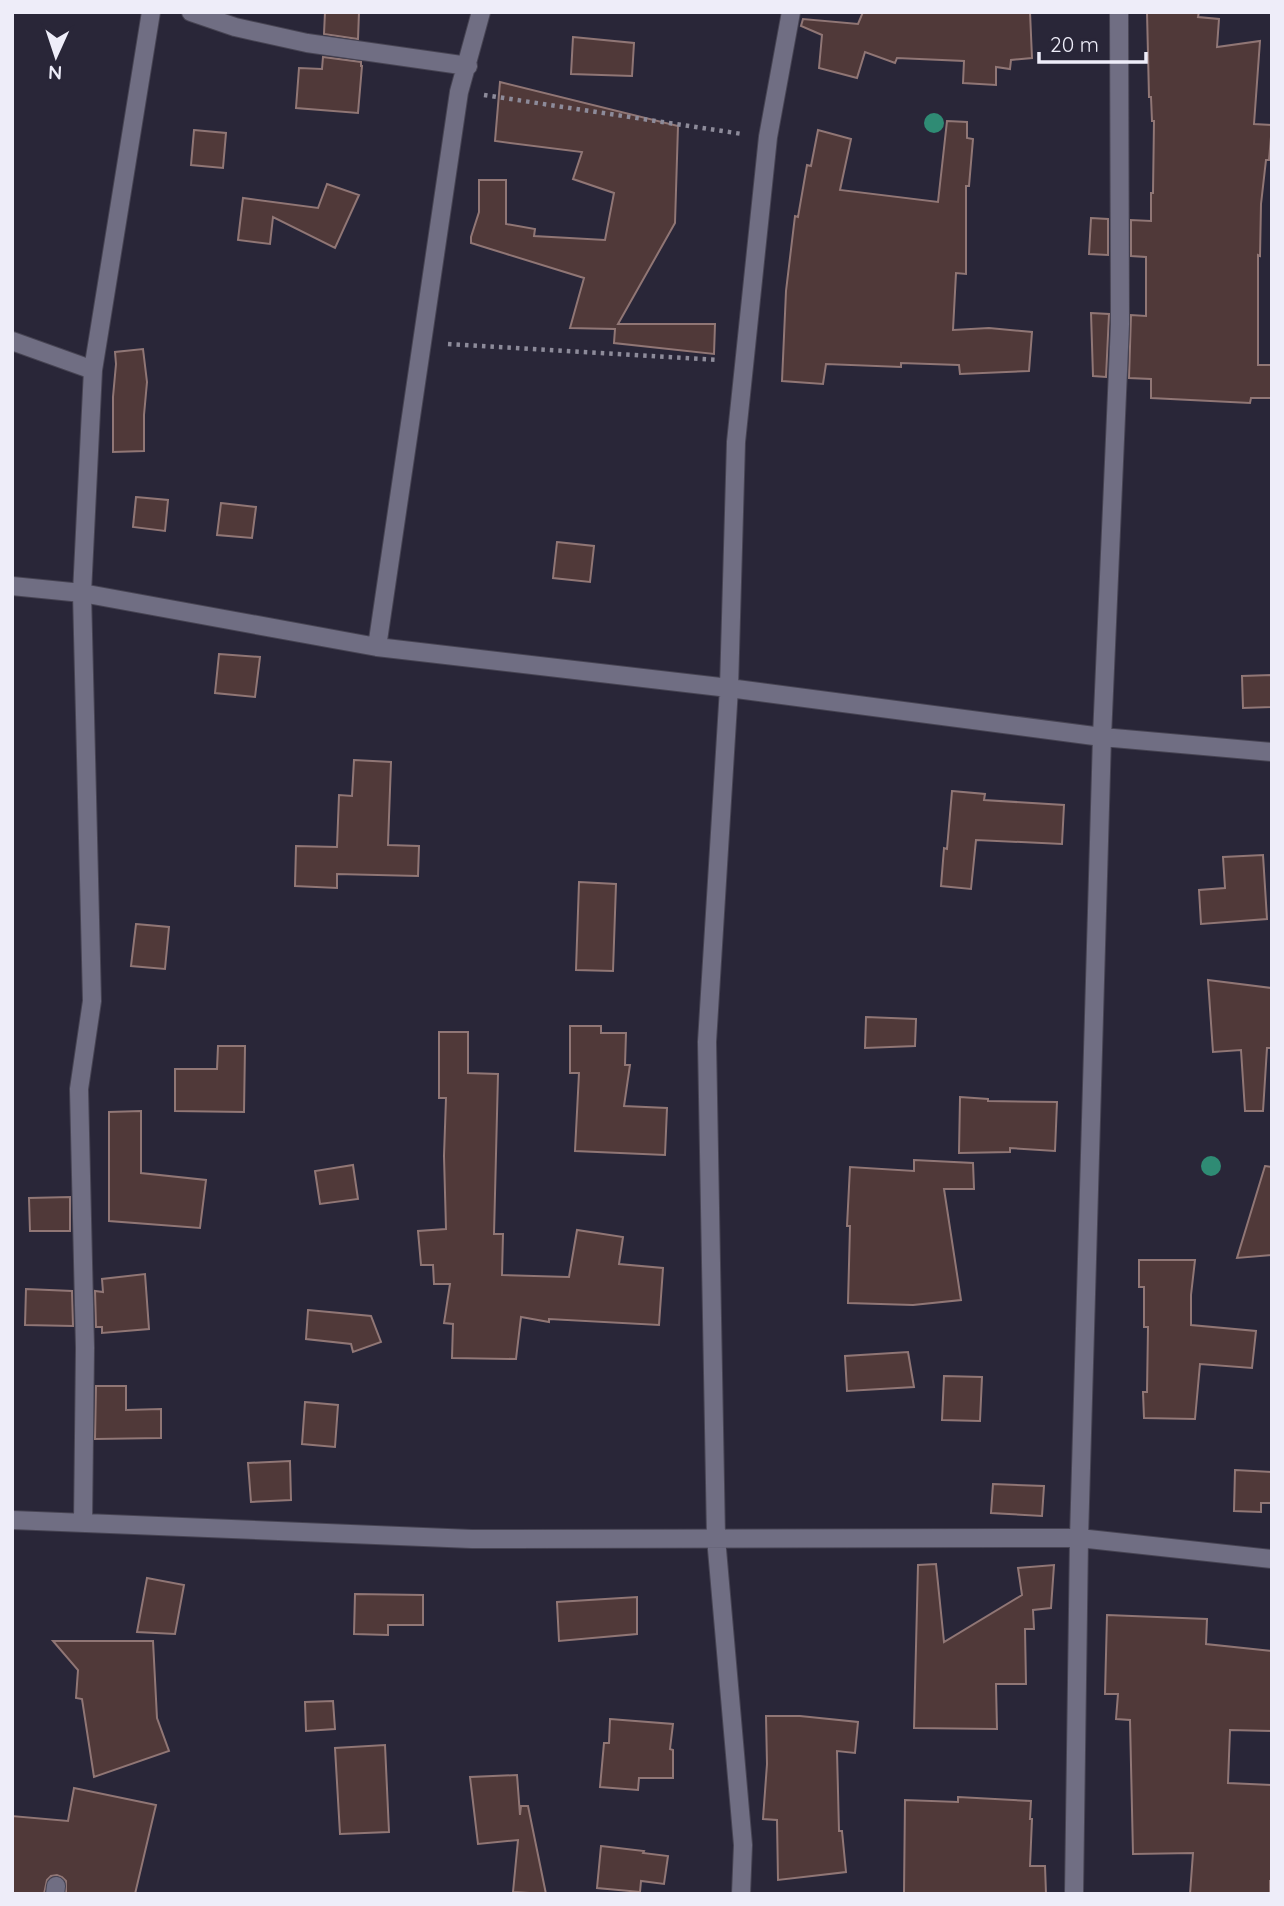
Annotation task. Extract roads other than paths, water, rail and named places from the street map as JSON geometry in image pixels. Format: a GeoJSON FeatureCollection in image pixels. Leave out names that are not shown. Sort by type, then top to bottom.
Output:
{"type":"FeatureCollection","features":[{"type":"Feature","properties":{"kind":"street"},"geometry":{"type":"LineString","coordinates":[[83,1523],[85,1348],[79,1089],[92,1001],[82,593],[93,370],[151,12]]}},
{"type":"Feature","properties":{"kind":"street"},"geometry":{"type":"LineString","coordinates":[[191,12],[235,27],[307,43],[468,66]]}},
{"type":"Feature","properties":{"kind":"street"},"geometry":{"type":"LineString","coordinates":[[377,647],[459,92],[481,12]]}},
{"type":"Feature","properties":{"kind":"street"},"geometry":{"type":"LineString","coordinates":[[741,1894],[743,1845],[716,1538],[707,1042],[729,688],[736,442],[768,137],[791,12]]}},
{"type":"Feature","properties":{"kind":"street"},"geometry":{"type":"LineString","coordinates":[[1074,1894],[1079,1538],[1102,737],[1121,324],[1119,12]]}},
{"type":"Feature","properties":{"kind":"street"},"geometry":{"type":"LineString","coordinates":[[12,341],[93,370]]}},
{"type":"Feature","properties":{"kind":"street"},"geometry":{"type":"LineString","coordinates":[[12,586],[82,593],[377,647],[729,688],[1102,737],[1272,752]]}},
{"type":"Feature","properties":{"kind":"street"},"geometry":{"type":"LineString","coordinates":[[12,1520],[472,1539],[1079,1538],[1272,1559]]}}]}
